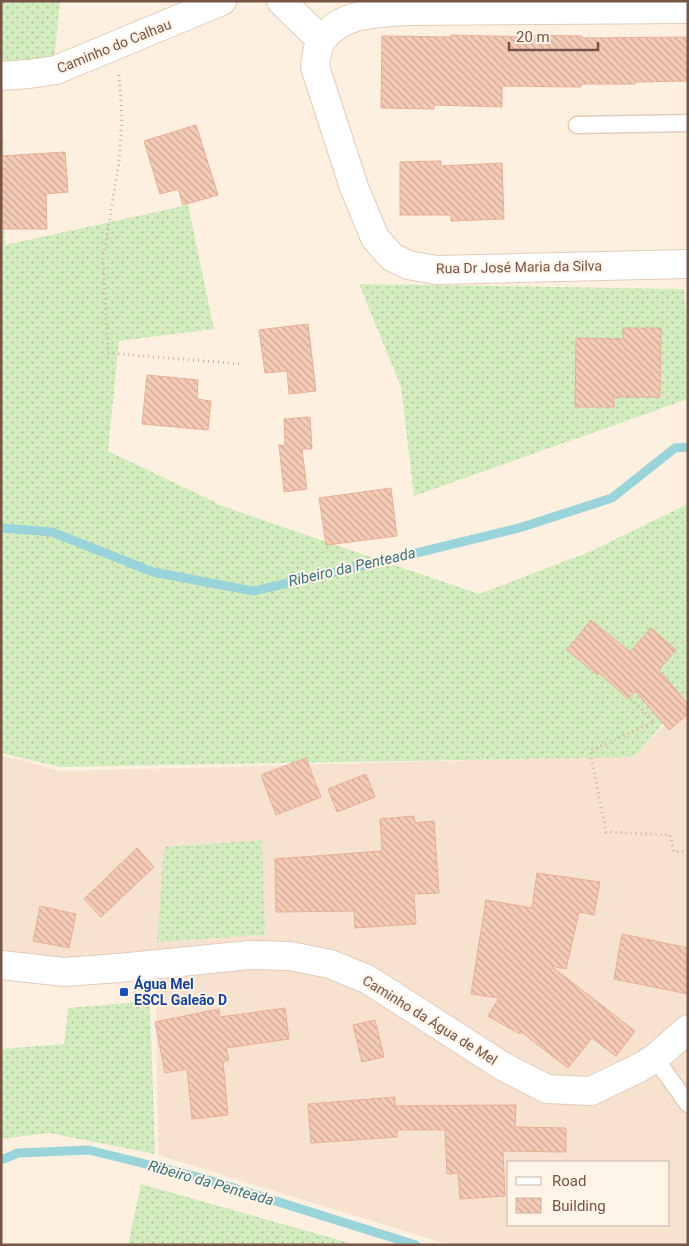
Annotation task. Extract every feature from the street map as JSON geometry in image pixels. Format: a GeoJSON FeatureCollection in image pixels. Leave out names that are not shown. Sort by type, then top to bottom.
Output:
{"type":"FeatureCollection","features":[{"type":"Feature","properties":{"kind":"street","name":"Caminho do Calhau"},"geometry":{"type":"LineString","coordinates":[[1,76],[56,70],[222,1]]}},
{"type":"Feature","properties":{"kind":"street"},"geometry":{"type":"LineString","coordinates":[[281,1],[321,40],[333,28],[344,21],[379,13],[406,11],[688,9]]}},
{"type":"Feature","properties":{"kind":"street","name":"Rua Dr José Maria da Silva"},"geometry":{"type":"LineString","coordinates":[[321,40],[316,54],[315,67],[354,187],[375,238],[392,257],[408,265],[436,270],[688,264]]}},
{"type":"Feature","properties":{"kind":"street","name":"Caminho da Água de Mel"},"geometry":{"type":"LineString","coordinates":[[1,965],[64,972],[250,955],[290,956],[330,964],[367,980],[504,1067],[547,1089],[591,1091],[639,1068],[655,1058],[688,1029]]}},
{"type":"Feature","properties":{"kind":"lane"},"geometry":{"type":"LineString","coordinates":[[577,125],[688,123]]}},
{"type":"Feature","properties":{"kind":"lane"},"geometry":{"type":"LineString","coordinates":[[655,1058],[688,1104]]}},
{"type":"Feature","properties":{"kind":"path"},"geometry":{"type":"LineString","coordinates":[[113,47],[121,82],[122,118],[119,162],[103,260],[108,353],[240,364]]}},
{"type":"Feature","properties":{"kind":"path"},"geometry":{"type":"LineString","coordinates":[[631,699],[654,722],[590,751],[606,832],[670,834],[674,852],[688,851]]}},
{"type":"Feature","properties":{"kind":"shaded area"},"geometry":{"type":"Polygon","coordinates":[[[688,700],[688,1245],[450,1245],[158,1155],[156,967],[1,962],[1,755],[61,771],[635,756],[688,700]]]}},
{"type":"Feature","properties":{"kind":"green space"},"geometry":{"type":"Polygon","coordinates":[[[1,1],[60,1],[54,62],[2,65],[5,245],[188,205],[214,329],[119,341],[108,451],[225,507],[479,594],[589,552],[688,504],[688,695],[634,757],[60,767],[1,753],[1,1]]]}},
{"type":"Feature","properties":{"kind":"green space"},"geometry":{"type":"Polygon","coordinates":[[[359,284],[684,289],[688,334],[688,399],[414,496],[401,387],[359,284]]]}},
{"type":"Feature","properties":{"kind":"green space"},"geometry":{"type":"Polygon","coordinates":[[[262,840],[265,935],[157,942],[164,847],[262,840]]]}},
{"type":"Feature","properties":{"kind":"green space"},"geometry":{"type":"Polygon","coordinates":[[[150,1001],[155,1154],[49,1133],[1,1139],[1,1049],[64,1044],[68,1008],[150,1001]]]}},
{"type":"Feature","properties":{"kind":"green space"},"geometry":{"type":"Polygon","coordinates":[[[141,1184],[357,1245],[128,1245],[141,1184]]]}},
{"type":"Feature","properties":{"kind":"building"},"geometry":{"type":"Polygon","coordinates":[[[451,35],[582,36],[582,38],[688,37],[688,81],[635,82],[635,84],[581,84],[581,87],[502,86],[502,107],[434,105],[434,109],[381,108],[382,36],[451,37],[451,35]]]}},
{"type":"Feature","properties":{"kind":"building"},"geometry":{"type":"Polygon","coordinates":[[[196,125],[218,195],[183,205],[178,189],[160,194],[144,141],[196,125]]]}},
{"type":"Feature","properties":{"kind":"building"},"geometry":{"type":"Polygon","coordinates":[[[65,152],[68,192],[46,194],[47,229],[3,229],[1,156],[65,152]]]}},
{"type":"Feature","properties":{"kind":"building"},"geometry":{"type":"Polygon","coordinates":[[[441,161],[441,166],[502,163],[504,219],[451,221],[451,215],[400,215],[400,162],[441,161]]]}},
{"type":"Feature","properties":{"kind":"building"},"geometry":{"type":"Polygon","coordinates":[[[308,324],[316,391],[289,394],[287,371],[265,373],[259,330],[308,324]]]}},
{"type":"Feature","properties":{"kind":"building"},"geometry":{"type":"Polygon","coordinates":[[[623,328],[661,328],[660,397],[614,397],[614,407],[575,407],[576,338],[623,339],[623,328]]]}},
{"type":"Feature","properties":{"kind":"building"},"geometry":{"type":"Polygon","coordinates":[[[147,375],[198,380],[197,399],[211,401],[208,430],[142,424],[147,375]]]}},
{"type":"Feature","properties":{"kind":"building"},"geometry":{"type":"Polygon","coordinates":[[[310,417],[312,449],[302,449],[307,489],[284,492],[279,445],[285,446],[284,419],[310,417]]]}},
{"type":"Feature","properties":{"kind":"building"},"geometry":{"type":"Polygon","coordinates":[[[391,488],[397,536],[326,545],[319,498],[391,488]]]}},
{"type":"Feature","properties":{"kind":"building"},"geometry":{"type":"Polygon","coordinates":[[[591,620],[630,652],[651,628],[676,650],[659,670],[688,704],[688,714],[669,730],[635,691],[628,699],[599,673],[597,675],[567,650],[591,620]]]}},
{"type":"Feature","properties":{"kind":"building"},"geometry":{"type":"Polygon","coordinates":[[[306,758],[321,797],[276,815],[261,775],[306,758]]]}},
{"type":"Feature","properties":{"kind":"building"},"geometry":{"type":"Polygon","coordinates":[[[366,774],[375,797],[337,812],[328,789],[366,774]]]}},
{"type":"Feature","properties":{"kind":"building"},"geometry":{"type":"Polygon","coordinates":[[[414,816],[415,823],[434,821],[439,893],[414,894],[416,924],[355,928],[354,911],[276,912],[275,859],[382,851],[380,819],[414,816]]]}},
{"type":"Feature","properties":{"kind":"building"},"geometry":{"type":"Polygon","coordinates":[[[137,848],[154,867],[101,917],[84,899],[137,848]]]}},
{"type":"Feature","properties":{"kind":"building"},"geometry":{"type":"Polygon","coordinates":[[[537,873],[600,882],[594,915],[579,912],[566,969],[551,966],[635,1031],[616,1056],[592,1038],[568,1068],[520,1031],[520,1034],[488,1016],[499,998],[471,994],[486,900],[532,908],[537,873]]]}},
{"type":"Feature","properties":{"kind":"building"},"geometry":{"type":"Polygon","coordinates":[[[40,906],[76,914],[69,948],[33,941],[40,906]]]}},
{"type":"Feature","properties":{"kind":"building"},"geometry":{"type":"Polygon","coordinates":[[[622,934],[688,948],[688,994],[614,979],[622,934]]]}},
{"type":"Feature","properties":{"kind":"building"},"geometry":{"type":"Polygon","coordinates":[[[285,1008],[289,1039],[226,1048],[229,1060],[223,1062],[228,1115],[192,1119],[187,1069],[165,1073],[155,1022],[219,1009],[220,1017],[285,1008]]]}},
{"type":"Feature","properties":{"kind":"building"},"geometry":{"type":"Polygon","coordinates":[[[375,1020],[384,1057],[362,1062],[353,1025],[375,1020]]]}},
{"type":"Feature","properties":{"kind":"building"},"geometry":{"type":"Polygon","coordinates":[[[395,1097],[395,1106],[516,1105],[515,1127],[566,1128],[566,1152],[503,1151],[505,1196],[460,1199],[458,1173],[447,1174],[445,1130],[397,1130],[397,1137],[311,1143],[308,1104],[395,1097]]]}},
{"type":"Feature","properties":{"kind":"waterway","name":"Ribeiro da Penteada"},"geometry":{"type":"LineString","coordinates":[[1,528],[52,532],[153,572],[253,591],[519,528],[612,498],[675,448],[688,447]]}},
{"type":"Feature","properties":{"kind":"waterway","name":"Ribeiro da Penteada"},"geometry":{"type":"LineString","coordinates":[[1,1160],[18,1153],[89,1150],[202,1178],[416,1245]]}},
{"type":"Feature","properties":{"kind":"place","name":"Água Mel ESCL Galeão D"},"geometry":{"type":"Point","coordinates":[124,992]}}]}
